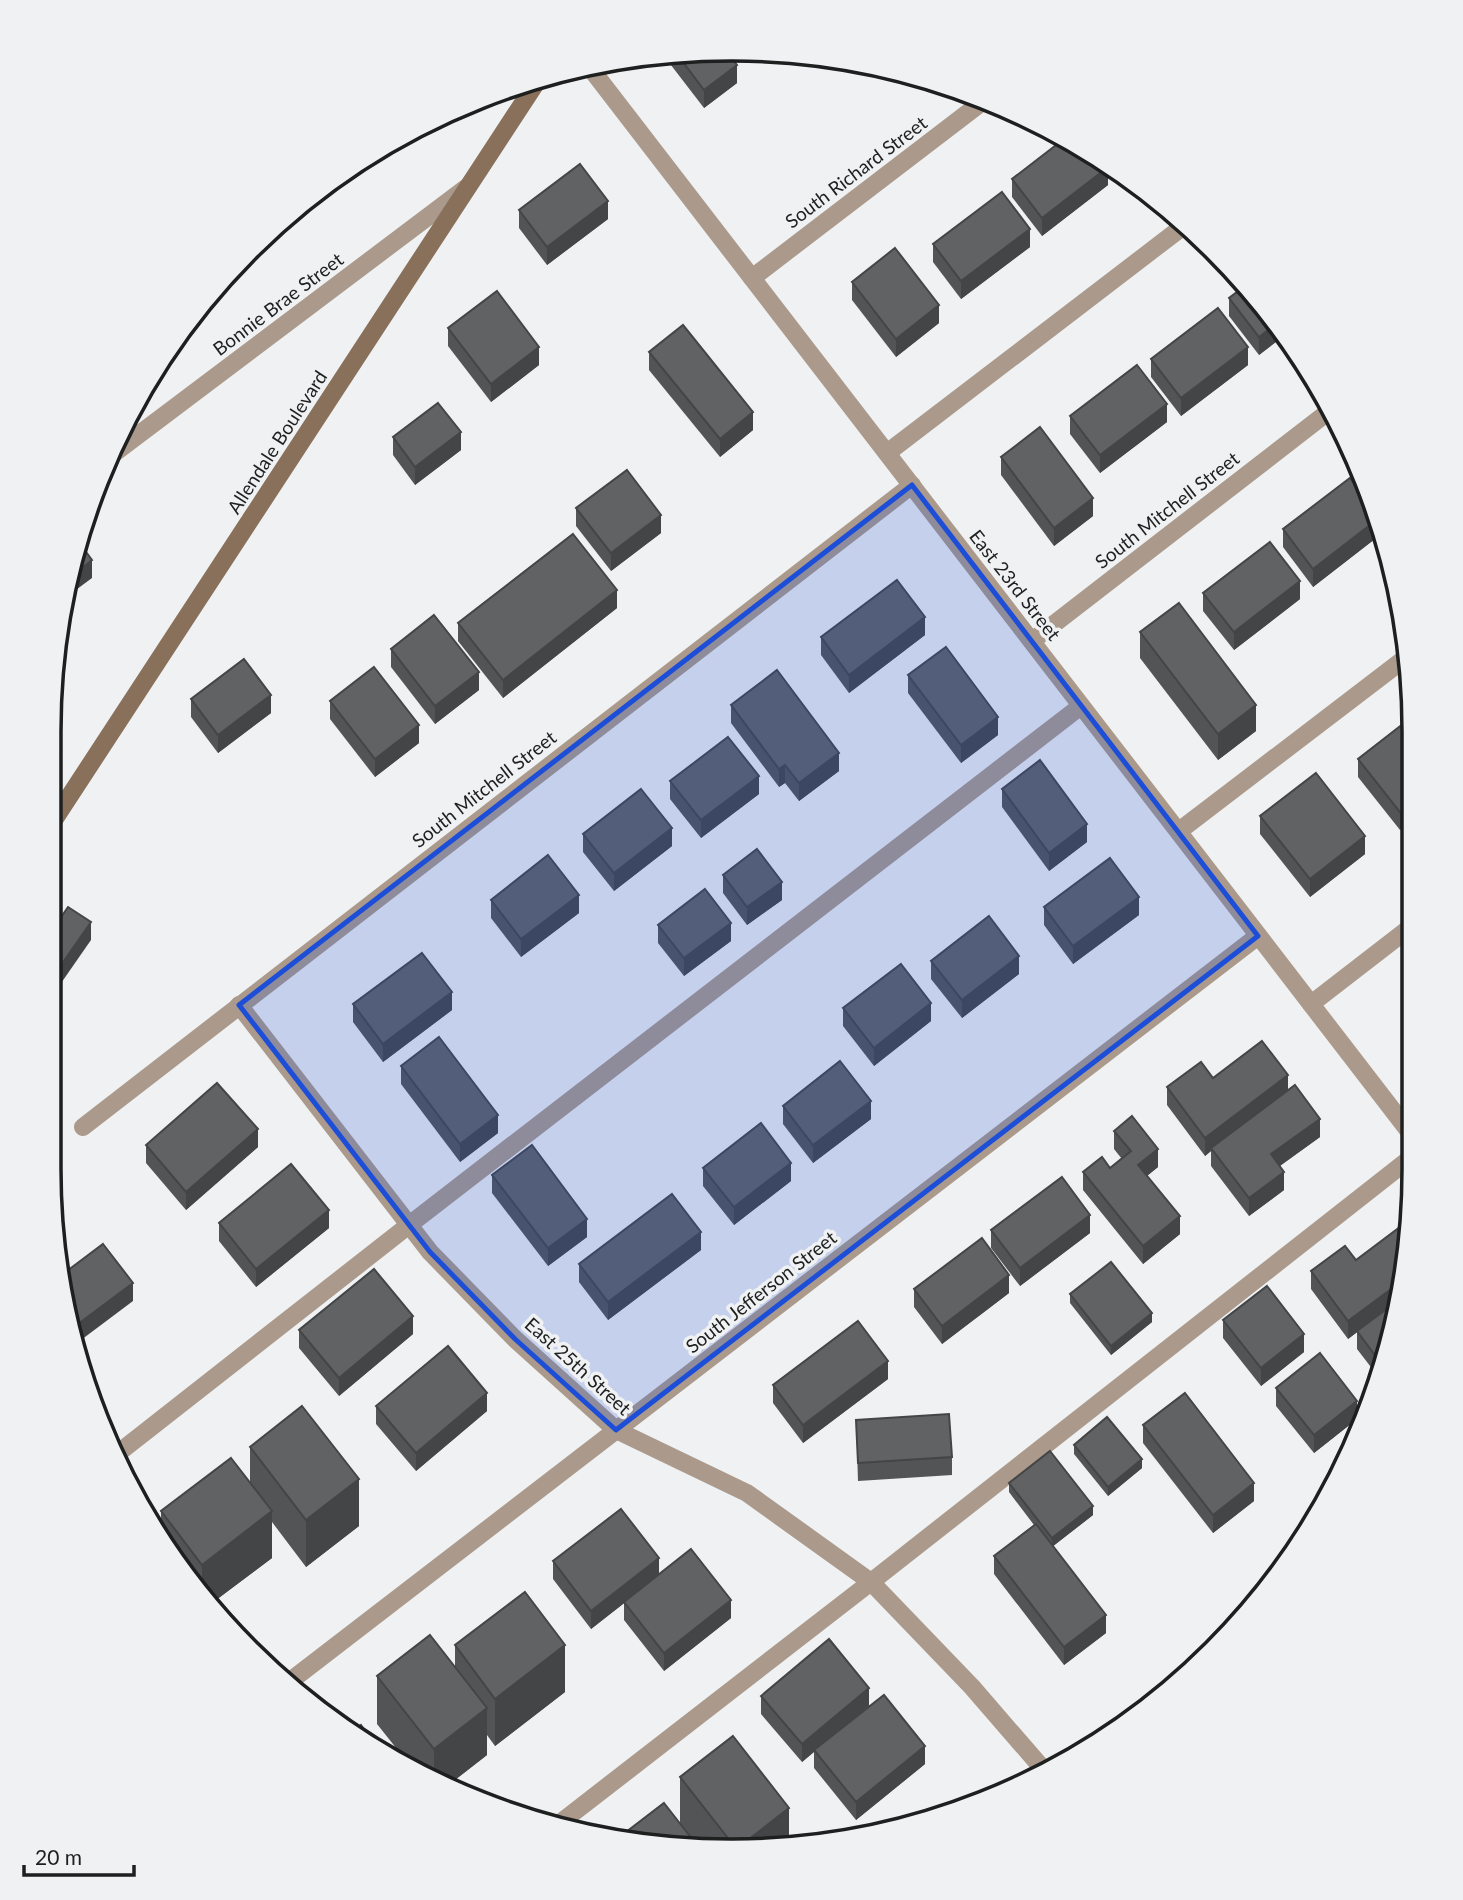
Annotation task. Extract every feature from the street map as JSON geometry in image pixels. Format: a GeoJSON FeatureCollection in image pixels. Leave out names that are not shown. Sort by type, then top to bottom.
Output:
{"type":"FeatureCollection","features":[{"type":"Feature","properties":{"kind":"street","name":"East 23rd Street"},"geometry":{"type":"LineString","coordinates":[[596,75],[1402,1122]]}},
{"type":"Feature","properties":{"kind":"street","name":"Allendale Boulevard"},"geometry":{"type":"LineString","coordinates":[[61,809],[530,93]]}},
{"type":"Feature","properties":{"kind":"street","name":"South Richard Street"},"geometry":{"type":"LineString","coordinates":[[752,278],[975,107]]}},
{"type":"Feature","properties":{"kind":"street","name":"Bonnie Brae Street"},"geometry":{"type":"LineString","coordinates":[[126,444],[472,184]]}},
{"type":"Feature","properties":{"kind":"street"},"geometry":{"type":"LineString","coordinates":[[887,453],[1177,231]]}},
{"type":"Feature","properties":{"kind":"street","name":"South Mitchell Street"},"geometry":{"type":"LineString","coordinates":[[1032,641],[1323,416]]}},
{"type":"Feature","properties":{"kind":"street","name":"South Mitchell Street"},"geometry":{"type":"LineString","coordinates":[[83,1128],[912,485]]}},
{"type":"Feature","properties":{"kind":"street"},"geometry":{"type":"LineString","coordinates":[[1179,831],[1398,664]]}},
{"type":"Feature","properties":{"kind":"street"},"geometry":{"type":"LineString","coordinates":[[123,1449],[1081,706]]}},
{"type":"Feature","properties":{"kind":"street"},"geometry":{"type":"LineString","coordinates":[[1311,1004],[1402,934]]}},
{"type":"Feature","properties":{"kind":"street","name":"South Jefferson Street"},"geometry":{"type":"LineString","coordinates":[[296,1677],[1258,936]]}},
{"type":"Feature","properties":{"kind":"street","name":"East 25th Street"},"geometry":{"type":"LineString","coordinates":[[239,1005],[430,1252],[515,1339],[616,1430],[747,1493],[871,1582],[972,1687],[1039,1764]]}},
{"type":"Feature","properties":{"kind":"street"},"geometry":{"type":"LineString","coordinates":[[567,1818],[1402,1165]]}},
{"type":"Feature","properties":{"kind":"highlighted area"},"geometry":{"type":"Polygon","coordinates":[[[912,485],[1258,936],[616,1430],[515,1339],[430,1252],[239,1005],[912,485]]]}},
{"type":"Feature","properties":{"kind":"building"},"geometry":{"type":"Polygon","coordinates":[[[734,61],[737,65],[704,90],[684,63],[734,61]]]}},
{"type":"Feature","properties":{"kind":"building"},"geometry":{"type":"Polygon","coordinates":[[[1056,145],[1101,172],[1042,218],[1012,179],[1056,145]]]}},
{"type":"Feature","properties":{"kind":"building"},"geometry":{"type":"Polygon","coordinates":[[[580,164],[608,201],[547,247],[519,210],[580,164]]]}},
{"type":"Feature","properties":{"kind":"building"},"geometry":{"type":"Polygon","coordinates":[[[1002,192],[1030,229],[961,281],[933,244],[1002,192]]]}},
{"type":"Feature","properties":{"kind":"building"},"geometry":{"type":"Polygon","coordinates":[[[895,248],[939,305],[896,339],[852,282],[895,248]]]}},
{"type":"Feature","properties":{"kind":"building"},"geometry":{"type":"Polygon","coordinates":[[[497,291],[539,347],[491,384],[448,328],[497,291]]]}},
{"type":"Feature","properties":{"kind":"building"},"geometry":{"type":"Polygon","coordinates":[[[1237,292],[1268,330],[1259,337],[1229,298],[1237,292]]]}},
{"type":"Feature","properties":{"kind":"building"},"geometry":{"type":"Polygon","coordinates":[[[1218,308],[1248,347],[1181,398],[1151,359],[1218,308]]]}},
{"type":"Feature","properties":{"kind":"building"},"geometry":{"type":"Polygon","coordinates":[[[683,325],[753,412],[720,439],[649,352],[683,325]]]}},
{"type":"Feature","properties":{"kind":"building"},"geometry":{"type":"Polygon","coordinates":[[[1137,365],[1167,404],[1100,455],[1070,416],[1137,365]]]}},
{"type":"Feature","properties":{"kind":"building"},"geometry":{"type":"Polygon","coordinates":[[[438,403],[461,432],[415,467],[393,437],[438,403]]]}},
{"type":"Feature","properties":{"kind":"building"},"geometry":{"type":"Polygon","coordinates":[[[1040,427],[1093,498],[1054,528],[1001,457],[1040,427]]]}},
{"type":"Feature","properties":{"kind":"building"},"geometry":{"type":"Polygon","coordinates":[[[627,470],[661,515],[611,553],[576,508],[627,470]]]}},
{"type":"Feature","properties":{"kind":"building"},"geometry":{"type":"Polygon","coordinates":[[[1350,478],[1369,526],[1313,569],[1283,529],[1350,478]]]}},
{"type":"Feature","properties":{"kind":"building"},"geometry":{"type":"Polygon","coordinates":[[[573,534],[617,590],[503,680],[458,623],[573,534]]]}},
{"type":"Feature","properties":{"kind":"building"},"geometry":{"type":"Polygon","coordinates":[[[1270,542],[1300,581],[1234,632],[1203,593],[1270,542]]]}},
{"type":"Feature","properties":{"kind":"building"},"geometry":{"type":"Polygon","coordinates":[[[86,552],[92,560],[82,568],[86,552]]]}},
{"type":"Feature","properties":{"kind":"building"},"geometry":{"type":"Polygon","coordinates":[[[897,580],[925,617],[849,675],[821,637],[897,580]]]}},
{"type":"Feature","properties":{"kind":"building"},"geometry":{"type":"Polygon","coordinates":[[[1179,603],[1256,705],[1218,734],[1140,632],[1179,603]]]}},
{"type":"Feature","properties":{"kind":"building"},"geometry":{"type":"Polygon","coordinates":[[[434,615],[479,672],[435,706],[391,649],[434,615]]]}},
{"type":"Feature","properties":{"kind":"building"},"geometry":{"type":"Polygon","coordinates":[[[946,647],[998,717],[961,745],[908,675],[946,647]]]}},
{"type":"Feature","properties":{"kind":"building"},"geometry":{"type":"Polygon","coordinates":[[[244,659],[271,695],[218,735],[191,699],[244,659]]]}},
{"type":"Feature","properties":{"kind":"building"},"geometry":{"type":"Polygon","coordinates":[[[374,667],[419,725],[375,759],[330,701],[374,667]]]}},
{"type":"Feature","properties":{"kind":"building"},"geometry":{"type":"Polygon","coordinates":[[[777,670],[839,753],[799,783],[785,765],[779,769],[731,705],[777,670]]]}},
{"type":"Feature","properties":{"kind":"building"},"geometry":{"type":"Polygon","coordinates":[[[1402,725],[1402,810],[1400,812],[1358,759],[1402,725]]]}},
{"type":"Feature","properties":{"kind":"building"},"geometry":{"type":"Polygon","coordinates":[[[728,737],[759,776],[701,820],[670,781],[728,737]]]}},
{"type":"Feature","properties":{"kind":"building"},"geometry":{"type":"Polygon","coordinates":[[[1040,760],[1087,824],[1049,853],[1002,789],[1040,760]]]}},
{"type":"Feature","properties":{"kind":"building"},"geometry":{"type":"Polygon","coordinates":[[[1316,773],[1365,836],[1310,879],[1260,816],[1316,773]]]}},
{"type":"Feature","properties":{"kind":"building"},"geometry":{"type":"Polygon","coordinates":[[[641,789],[672,828],[614,873],[583,834],[641,789]]]}},
{"type":"Feature","properties":{"kind":"building"},"geometry":{"type":"Polygon","coordinates":[[[757,849],[782,882],[747,907],[723,875],[757,849]]]}},
{"type":"Feature","properties":{"kind":"building"},"geometry":{"type":"Polygon","coordinates":[[[548,855],[579,895],[521,939],[491,900],[548,855]]]}},
{"type":"Feature","properties":{"kind":"building"},"geometry":{"type":"Polygon","coordinates":[[[1110,858],[1139,897],[1073,946],[1044,907],[1110,858]]]}},
{"type":"Feature","properties":{"kind":"building"},"geometry":{"type":"Polygon","coordinates":[[[705,889],[731,923],[684,958],[658,925],[705,889]]]}},
{"type":"Feature","properties":{"kind":"building"},"geometry":{"type":"Polygon","coordinates":[[[68,907],[91,922],[61,965],[61,917],[68,907]]]}},
{"type":"Feature","properties":{"kind":"building"},"geometry":{"type":"Polygon","coordinates":[[[989,916],[1019,956],[962,1000],[931,961],[989,916]]]}},
{"type":"Feature","properties":{"kind":"building"},"geometry":{"type":"Polygon","coordinates":[[[422,953],[452,992],[383,1044],[353,1004],[422,953]]]}},
{"type":"Feature","properties":{"kind":"building"},"geometry":{"type":"Polygon","coordinates":[[[901,964],[931,1003],[874,1048],[843,1008],[901,964]]]}},
{"type":"Feature","properties":{"kind":"building"},"geometry":{"type":"Polygon","coordinates":[[[439,1037],[498,1115],[460,1144],[401,1066],[439,1037]]]}},
{"type":"Feature","properties":{"kind":"building"},"geometry":{"type":"Polygon","coordinates":[[[1262,1041],[1288,1075],[1205,1138],[1167,1087],[1201,1062],[1213,1078],[1262,1041]]]}},
{"type":"Feature","properties":{"kind":"building"},"geometry":{"type":"Polygon","coordinates":[[[840,1061],[871,1101],[813,1145],[783,1106],[840,1061]]]}},
{"type":"Feature","properties":{"kind":"building"},"geometry":{"type":"Polygon","coordinates":[[[217,1083],[258,1129],[186,1192],[146,1145],[217,1083]]]}},
{"type":"Feature","properties":{"kind":"building"},"geometry":{"type":"Polygon","coordinates":[[[1295,1085],[1320,1119],[1271,1154],[1284,1172],[1249,1198],[1211,1148],[1295,1085]]]}},
{"type":"Feature","properties":{"kind":"building"},"geometry":{"type":"Polygon","coordinates":[[[1132,1116],[1158,1149],[1138,1165],[1180,1216],[1143,1246],[1083,1172],[1102,1157],[1110,1168],[1131,1151],[1114,1131],[1132,1116]]]}},
{"type":"Feature","properties":{"kind":"building"},"geometry":{"type":"Polygon","coordinates":[[[761,1123],[791,1163],[734,1207],[703,1168],[761,1123]]]}},
{"type":"Feature","properties":{"kind":"building"},"geometry":{"type":"Polygon","coordinates":[[[532,1145],[587,1219],[548,1248],[492,1175],[532,1145]]]}},
{"type":"Feature","properties":{"kind":"building"},"geometry":{"type":"Polygon","coordinates":[[[291,1164],[329,1210],[256,1269],[219,1223],[291,1164]]]}},
{"type":"Feature","properties":{"kind":"building"},"geometry":{"type":"Polygon","coordinates":[[[1062,1177],[1090,1215],[1020,1268],[991,1230],[1062,1177]]]}},
{"type":"Feature","properties":{"kind":"building"},"geometry":{"type":"Polygon","coordinates":[[[672,1194],[701,1232],[608,1302],[579,1264],[672,1194]]]}},
{"type":"Feature","properties":{"kind":"building"},"geometry":{"type":"Polygon","coordinates":[[[1399,1228],[1391,1289],[1348,1321],[1311,1271],[1345,1246],[1356,1260],[1399,1228]]]}},
{"type":"Feature","properties":{"kind":"building"},"geometry":{"type":"Polygon","coordinates":[[[982,1238],[1009,1275],[942,1326],[914,1289],[982,1238]]]}},
{"type":"Feature","properties":{"kind":"building"},"geometry":{"type":"Polygon","coordinates":[[[103,1244],[133,1283],[80,1323],[69,1269],[103,1244]]]}},
{"type":"Feature","properties":{"kind":"building"},"geometry":{"type":"Polygon","coordinates":[[[1111,1262],[1152,1313],[1111,1346],[1070,1294],[1111,1262]]]}},
{"type":"Feature","properties":{"kind":"building"},"geometry":{"type":"Polygon","coordinates":[[[374,1269],[413,1316],[339,1378],[299,1330],[374,1269]]]}},
{"type":"Feature","properties":{"kind":"building"},"geometry":{"type":"Polygon","coordinates":[[[1267,1286],[1304,1334],[1261,1368],[1223,1320],[1267,1286]]]}},
{"type":"Feature","properties":{"kind":"building"},"geometry":{"type":"Polygon","coordinates":[[[1387,1309],[1375,1355],[1357,1331],[1387,1309]]]}},
{"type":"Feature","properties":{"kind":"building"},"geometry":{"type":"Polygon","coordinates":[[[858,1321],[888,1361],[803,1425],[773,1385],[858,1321]]]}},
{"type":"Feature","properties":{"kind":"building"},"geometry":{"type":"Polygon","coordinates":[[[448,1346],[487,1393],[416,1453],[376,1406],[448,1346]]]}},
{"type":"Feature","properties":{"kind":"building"},"geometry":{"type":"Polygon","coordinates":[[[1320,1353],[1357,1401],[1314,1435],[1276,1388],[1320,1353]]]}},
{"type":"Feature","properties":{"kind":"building"},"geometry":{"type":"Polygon","coordinates":[[[1185,1393],[1254,1483],[1213,1515],[1143,1425],[1185,1393]]]}},
{"type":"Feature","properties":{"kind":"building"},"geometry":{"type":"Polygon","coordinates":[[[302,1406],[359,1479],[306,1520],[250,1447],[302,1406]]]}},
{"type":"Feature","properties":{"kind":"building"},"geometry":{"type":"Polygon","coordinates":[[[949,1414],[952,1457],[858,1463],[856,1420],[949,1414]]]}},
{"type":"Feature","properties":{"kind":"building"},"geometry":{"type":"Polygon","coordinates":[[[1107,1417],[1142,1459],[1108,1487],[1074,1445],[1107,1417]]]}},
{"type":"Feature","properties":{"kind":"building"},"geometry":{"type":"Polygon","coordinates":[[[1050,1451],[1093,1506],[1052,1538],[1009,1483],[1050,1451]]]}},
{"type":"Feature","properties":{"kind":"building"},"geometry":{"type":"Polygon","coordinates":[[[231,1458],[272,1511],[202,1565],[161,1511],[231,1458]]]}},
{"type":"Feature","properties":{"kind":"building"},"geometry":{"type":"Polygon","coordinates":[[[621,1509],[659,1558],[591,1611],[553,1561],[621,1509]]]}},
{"type":"Feature","properties":{"kind":"building"},"geometry":{"type":"Polygon","coordinates":[[[1036,1524],[1106,1615],[1064,1647],[994,1556],[1036,1524]]]}},
{"type":"Feature","properties":{"kind":"building"},"geometry":{"type":"Polygon","coordinates":[[[691,1549],[731,1600],[664,1653],[624,1602],[691,1549]]]}},
{"type":"Feature","properties":{"kind":"building"},"geometry":{"type":"Polygon","coordinates":[[[525,1592],[565,1645],[495,1699],[455,1645],[525,1592]]]}},
{"type":"Feature","properties":{"kind":"building"},"geometry":{"type":"Polygon","coordinates":[[[430,1635],[487,1708],[434,1749],[377,1676],[430,1635]]]}},
{"type":"Feature","properties":{"kind":"building"},"geometry":{"type":"Polygon","coordinates":[[[829,1639],[869,1688],[802,1744],[761,1696],[829,1639]]]}},
{"type":"Feature","properties":{"kind":"building"},"geometry":{"type":"Polygon","coordinates":[[[884,1695],[925,1746],[856,1802],[814,1750],[884,1695]]]}},
{"type":"Feature","properties":{"kind":"building"},"geometry":{"type":"Polygon","coordinates":[[[733,1736],[789,1808],[750,1838],[729,1839],[680,1777],[733,1736]]]}},
{"type":"Feature","properties":{"kind":"building"},"geometry":{"type":"Polygon","coordinates":[[[664,1803],[691,1837],[644,1833],[628,1830],[664,1803]]]}}]}
